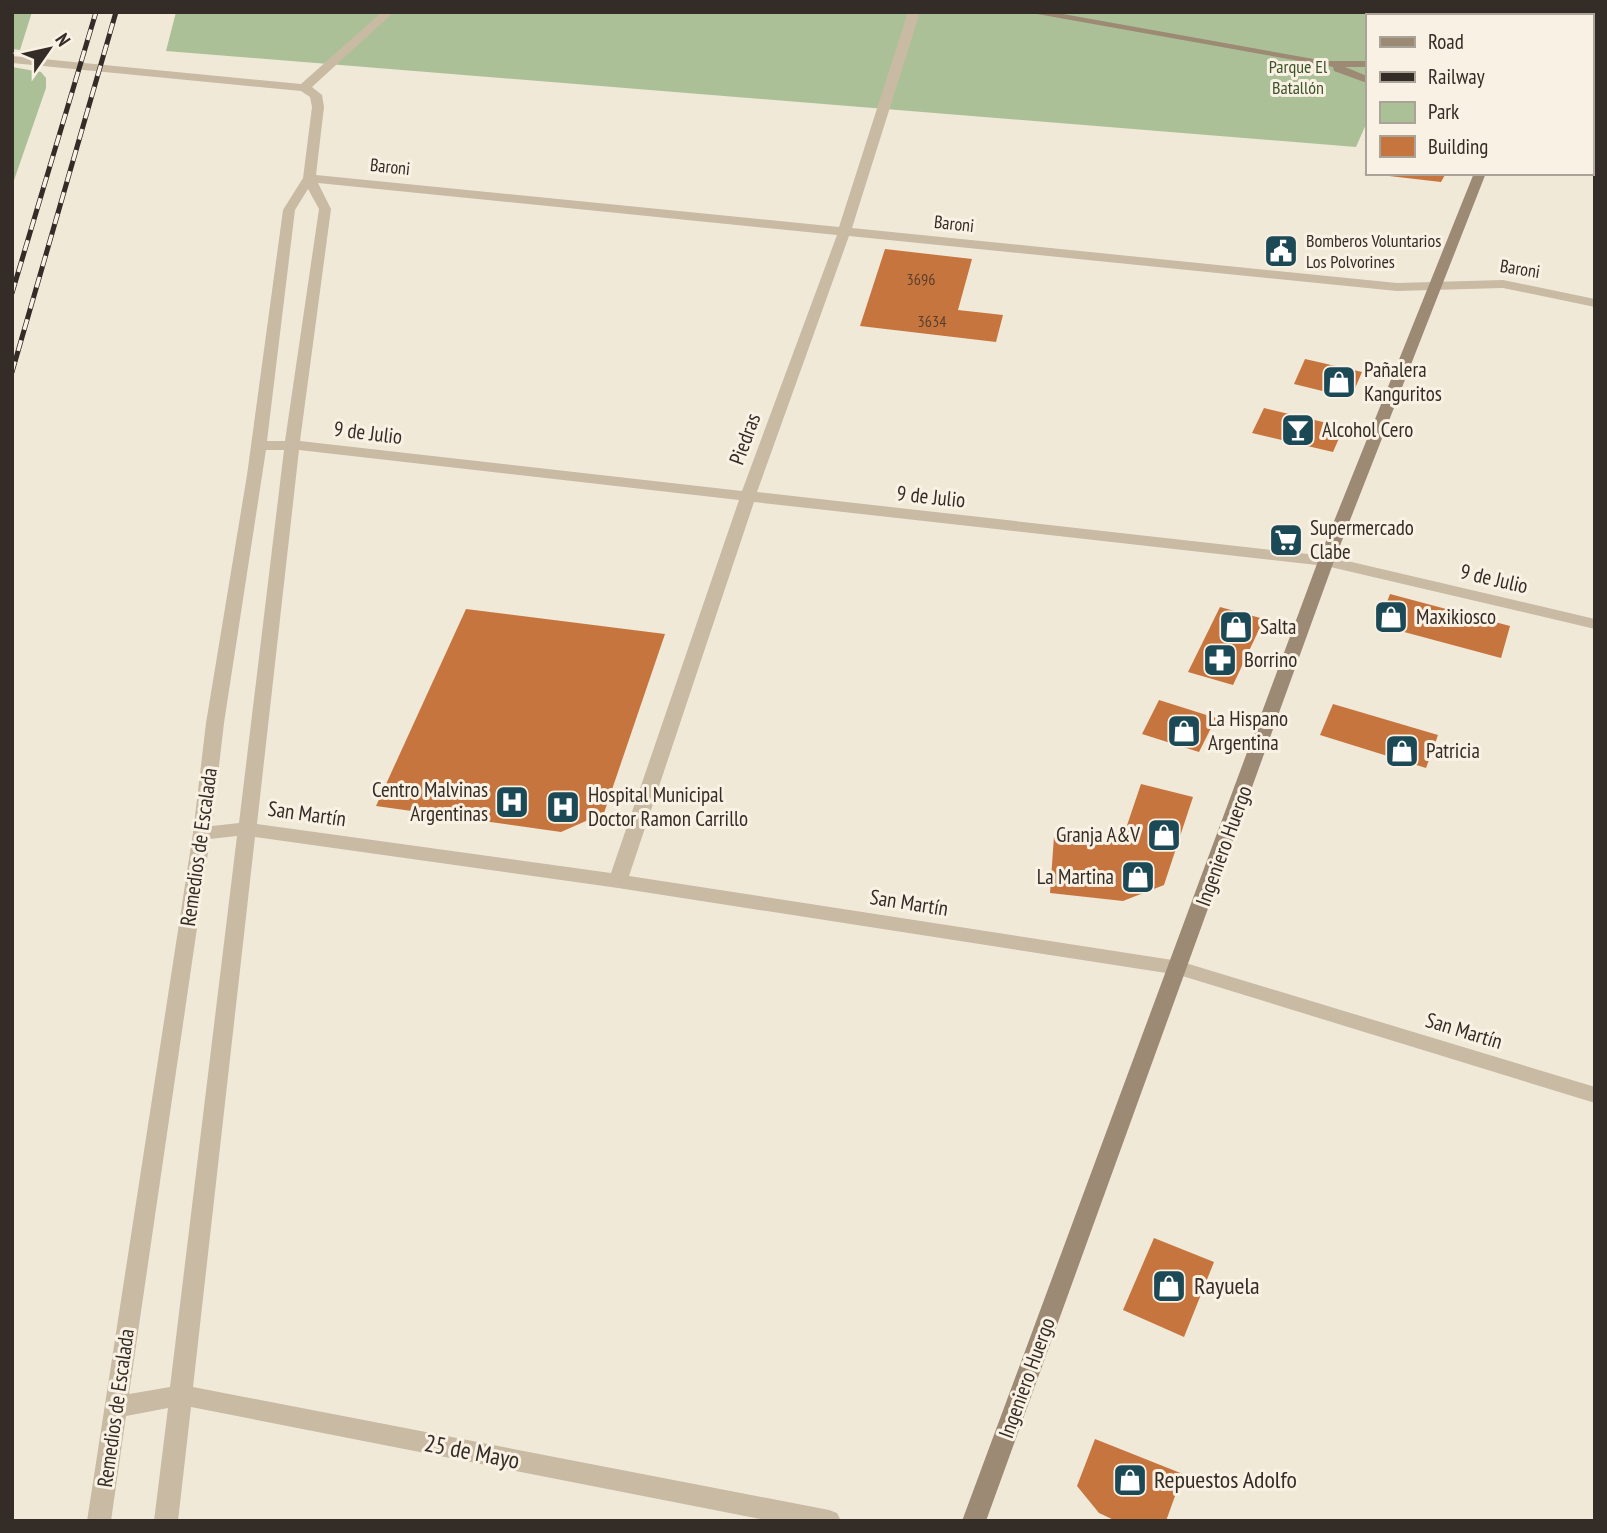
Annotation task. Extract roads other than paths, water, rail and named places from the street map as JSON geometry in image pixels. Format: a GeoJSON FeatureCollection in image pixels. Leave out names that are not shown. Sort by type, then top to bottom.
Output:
{"type":"FeatureCollection","features":[{"type":"Feature","properties":{"kind":"street"},"geometry":{"type":"LineString","coordinates":[[12,59],[304,88],[389,12]]}},
{"type":"Feature","properties":{"kind":"street","name":"Piedras"},"geometry":{"type":"LineString","coordinates":[[618,881],[747,499],[844,233],[914,12]]}},
{"type":"Feature","properties":{"kind":"street"},"geometry":{"type":"LineString","coordinates":[[1031,12],[1325,64],[1366,64]]}},
{"type":"Feature","properties":{"kind":"street"},"geometry":{"type":"LineString","coordinates":[[1325,64],[1366,80]]}},
{"type":"Feature","properties":{"kind":"street","name":"Remedios de Escalada"},"geometry":{"type":"LineString","coordinates":[[99,1521],[202,833],[215,723],[289,210],[309,178],[318,107],[316,95],[304,88]]}},
{"type":"Feature","properties":{"kind":"street","name":"Ingeniero Huergo"},"geometry":{"type":"LineString","coordinates":[[974,1521],[1180,968],[1326,561],[1479,175]]}},
{"type":"Feature","properties":{"kind":"street","name":"Remedios de Escalada"},"geometry":{"type":"LineString","coordinates":[[166,1521],[292,445],[325,209],[309,178]]}},
{"type":"Feature","properties":{"kind":"street","name":"Baroni"},"geometry":{"type":"LineString","coordinates":[[309,178],[1396,287],[1503,284],[1595,303]]}},
{"type":"Feature","properties":{"kind":"street","name":"9 de Julio"},"geometry":{"type":"LineString","coordinates":[[257,446],[292,445],[747,499],[1326,561],[1595,624]]}},
{"type":"Feature","properties":{"kind":"street","name":"San Martín"},"geometry":{"type":"LineString","coordinates":[[202,833],[247,829],[618,881],[1180,968],[1595,1095]]}},
{"type":"Feature","properties":{"kind":"street","name":"25 de Mayo"},"geometry":{"type":"LineString","coordinates":[[116,1407],[181,1395],[829,1521]]}},
{"type":"Feature","properties":{"kind":"railway"},"geometry":{"type":"LineString","coordinates":[[12,293],[96,12]]}},
{"type":"Feature","properties":{"kind":"railway"},"geometry":{"type":"LineString","coordinates":[[12,372],[116,12]]}},
{"type":"Feature","properties":{"kind":"place","name":"Bomberos Voluntarios Los Polvorines"},"geometry":{"type":"Point","coordinates":[1281,251]}},
{"type":"Feature","properties":{"kind":"place","name":"Pañalera Kanguritos"},"geometry":{"type":"Point","coordinates":[1339,382]}},
{"type":"Feature","properties":{"kind":"place","name":"Alcohol Cero"},"geometry":{"type":"Point","coordinates":[1298,430]}},
{"type":"Feature","properties":{"kind":"place","name":"Supermercado Clabe"},"geometry":{"type":"Point","coordinates":[1286,540]}},
{"type":"Feature","properties":{"kind":"place","name":"Maxikiosco"},"geometry":{"type":"Point","coordinates":[1391,617]}},
{"type":"Feature","properties":{"kind":"place","name":"Salta"},"geometry":{"type":"Point","coordinates":[1236,627]}},
{"type":"Feature","properties":{"kind":"place","name":"Borrino"},"geometry":{"type":"Point","coordinates":[1220,660]}},
{"type":"Feature","properties":{"kind":"place","name":"La Hispano Argentina"},"geometry":{"type":"Point","coordinates":[1184,731]}},
{"type":"Feature","properties":{"kind":"place","name":"Patricia"},"geometry":{"type":"Point","coordinates":[1402,751]}},
{"type":"Feature","properties":{"kind":"place","name":"Centro Malvinas Argentinas"},"geometry":{"type":"Point","coordinates":[512,802]}},
{"type":"Feature","properties":{"kind":"place","name":"Hospital Municipal Doctor Ramon Carrillo"},"geometry":{"type":"Point","coordinates":[563,807]}},
{"type":"Feature","properties":{"kind":"place","name":"Granja A&V"},"geometry":{"type":"Point","coordinates":[1164,835]}},
{"type":"Feature","properties":{"kind":"place","name":"La Martina"},"geometry":{"type":"Point","coordinates":[1138,877]}},
{"type":"Feature","properties":{"kind":"place","name":"Rayuela"},"geometry":{"type":"Point","coordinates":[1169,1286]}},
{"type":"Feature","properties":{"kind":"place","name":"Repuestos Adolfo"},"geometry":{"type":"Point","coordinates":[1130,1480]}},
{"type":"Feature","properties":{"kind":"park label","name":"Parque El Batallón"},"geometry":{"type":"Point","coordinates":[1298,77]}}]}
